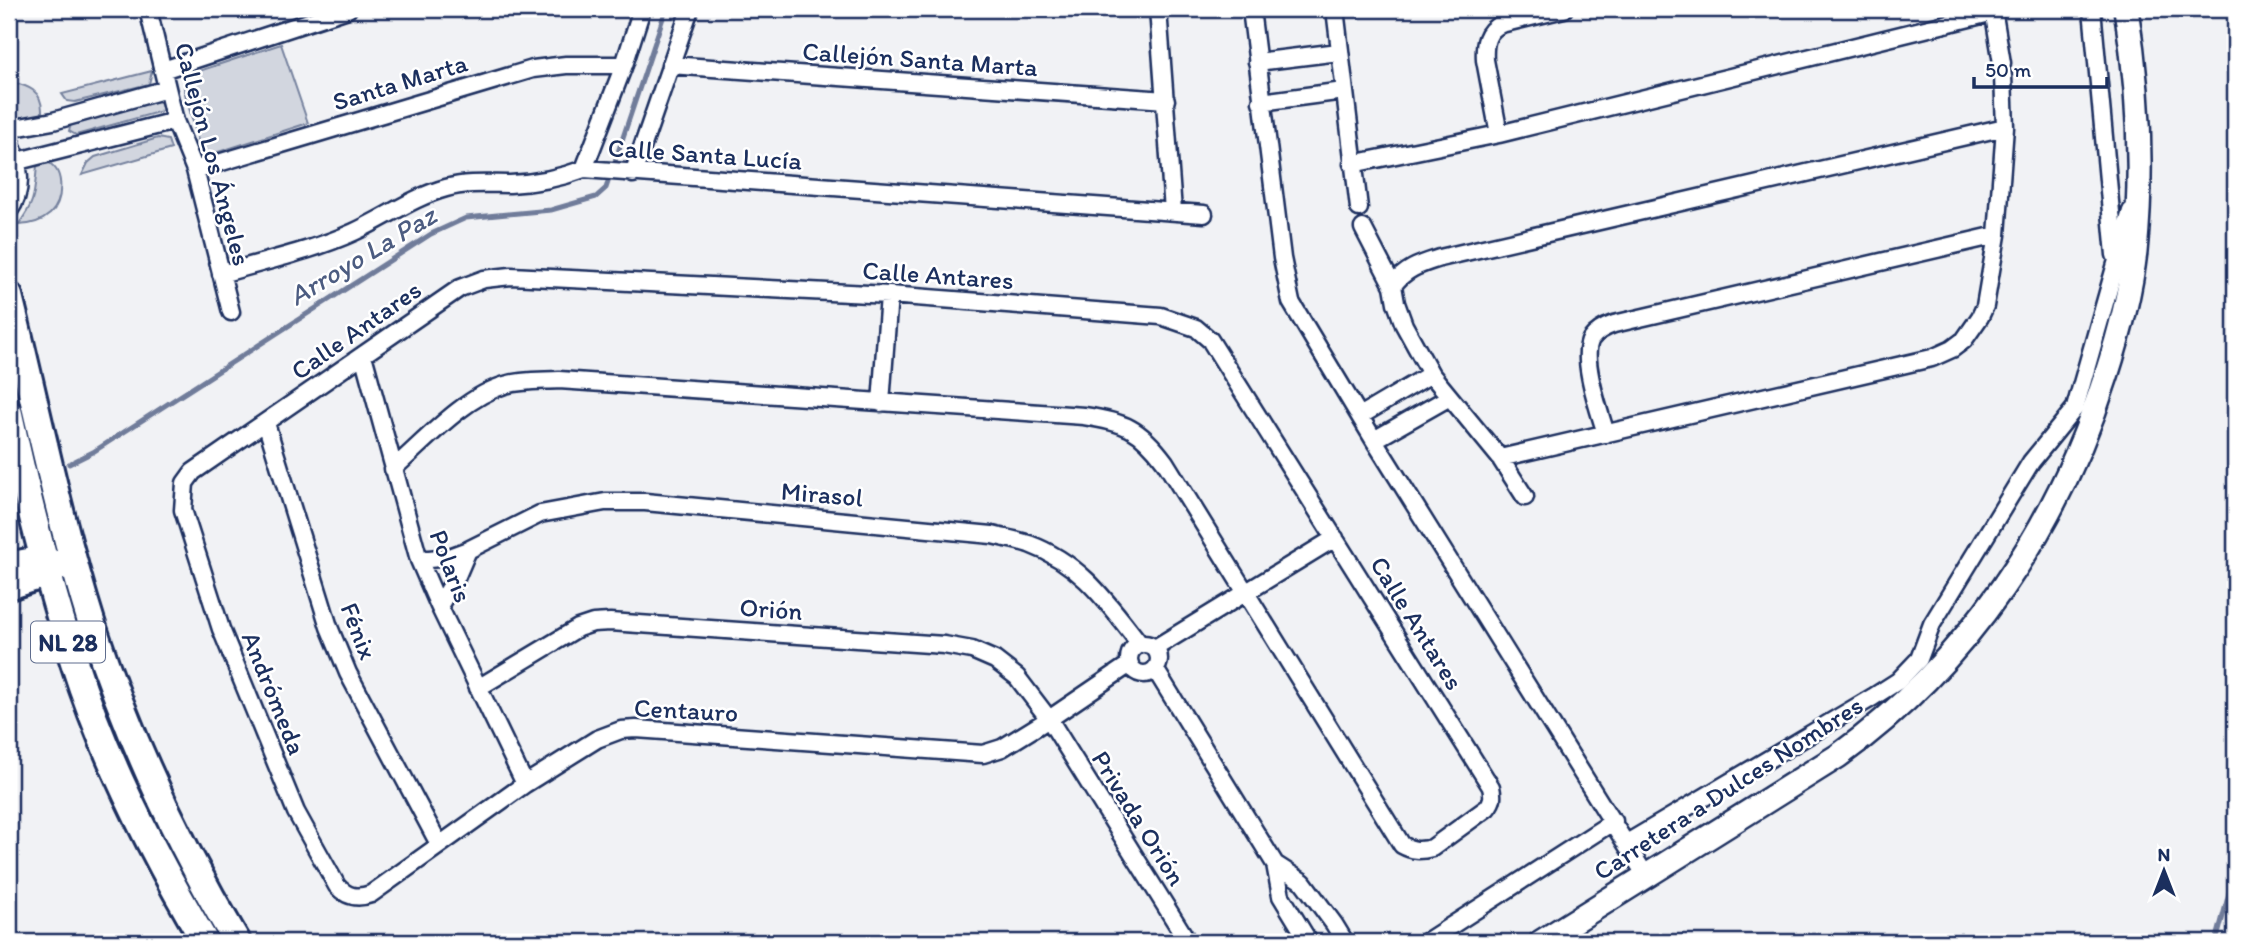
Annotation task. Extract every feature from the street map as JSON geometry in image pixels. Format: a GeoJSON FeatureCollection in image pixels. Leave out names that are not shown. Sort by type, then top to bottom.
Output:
{"type":"FeatureCollection","features":[{"type":"Feature","properties":{"kind":"main road","name":"Carretera a Dulces Nombres"},"geometry":{"type":"LineString","coordinates":[[1541,942],[1838,756],[1872,731],[1953,652],[2002,589],[2036,537],[2086,438],[2120,329],[2130,284],[2138,184],[2137,86],[2126,9]]}},
{"type":"Feature","properties":{"kind":"main road"},"geometry":{"type":"LineString","coordinates":[[9,296],[81,586],[106,663],[133,736],[194,866],[237,942]]}},
{"type":"Feature","properties":{"kind":"main road","name":"NL 28"},"geometry":{"type":"LineString","coordinates":[[9,414],[74,664],[116,769],[158,859],[205,942]]}},
{"type":"Feature","properties":{"kind":"main road"},"geometry":{"type":"LineString","coordinates":[[11,575],[48,564],[57,558],[48,510],[48,497],[53,480]]}},
{"type":"Feature","properties":{"kind":"main road"},"geometry":{"type":"LineString","coordinates":[[11,575],[32,546],[35,522]]}},
{"type":"Feature","properties":{"kind":"main road"},"geometry":{"type":"LineString","coordinates":[[48,564],[63,573],[87,648],[106,663]]}},
{"type":"Feature","properties":{"kind":"main road"},"geometry":{"type":"LineString","coordinates":[[11,575],[38,595],[61,618]]}},
{"type":"Feature","properties":{"kind":"street","name":"Callejón Los Ángeles"},"geometry":{"type":"LineString","coordinates":[[148,9],[175,121],[195,170],[231,312]]}},
{"type":"Feature","properties":{"kind":"street"},"geometry":{"type":"LineString","coordinates":[[163,69],[348,9]]}},
{"type":"Feature","properties":{"kind":"street"},"geometry":{"type":"LineString","coordinates":[[586,169],[642,9]]}},
{"type":"Feature","properties":{"kind":"street"},"geometry":{"type":"LineString","coordinates":[[630,174],[690,9]]}},
{"type":"Feature","properties":{"kind":"street"},"geometry":{"type":"LineString","coordinates":[[1158,9],[1173,211]]}},
{"type":"Feature","properties":{"kind":"street"},"geometry":{"type":"LineString","coordinates":[[1251,9],[1282,258],[1291,302],[1646,876]]}},
{"type":"Feature","properties":{"kind":"street"},"geometry":{"type":"LineString","coordinates":[[1335,9],[1359,208]]}},
{"type":"Feature","properties":{"kind":"street"},"geometry":{"type":"LineString","coordinates":[[1499,134],[1485,60],[1488,34],[1501,24],[1564,9]]}},
{"type":"Feature","properties":{"kind":"street"},"geometry":{"type":"LineString","coordinates":[[2092,9],[2116,264]]}},
{"type":"Feature","properties":{"kind":"street"},"geometry":{"type":"LineString","coordinates":[[1352,164],[1499,134],[1993,10],[2002,70],[2005,127],[1997,235],[1985,306],[1972,330],[1952,349],[1932,358],[1500,458]]}},
{"type":"Feature","properties":{"kind":"street"},"geometry":{"type":"LineString","coordinates":[[1257,62],[1339,52]]}},
{"type":"Feature","properties":{"kind":"street","name":"Santa Marta"},"geometry":{"type":"LineString","coordinates":[[195,170],[533,69],[566,65],[624,65]]}},
{"type":"Feature","properties":{"kind":"street","name":"Callejón Santa Marta"},"geometry":{"type":"LineString","coordinates":[[670,65],[1166,100]]}},
{"type":"Feature","properties":{"kind":"street"},"geometry":{"type":"LineString","coordinates":[[9,130],[53,121],[167,89]]}},
{"type":"Feature","properties":{"kind":"street"},"geometry":{"type":"LineString","coordinates":[[1261,102],[1344,91]]}},
{"type":"Feature","properties":{"kind":"street"},"geometry":{"type":"LineString","coordinates":[[53,121],[60,149]]}},
{"type":"Feature","properties":{"kind":"street"},"geometry":{"type":"LineString","coordinates":[[18,161],[175,121]]}},
{"type":"Feature","properties":{"kind":"street"},"geometry":{"type":"LineString","coordinates":[[1393,286],[1407,271],[1440,258],[2005,127]]}},
{"type":"Feature","properties":{"kind":"street"},"geometry":{"type":"LineString","coordinates":[[9,137],[18,161],[19,190],[9,211]]}},
{"type":"Feature","properties":{"kind":"street","name":"Calle Santa Lucía"},"geometry":{"type":"LineString","coordinates":[[220,274],[318,246],[354,232],[445,188],[464,184],[537,181],[586,169],[1205,214]]}},
{"type":"Feature","properties":{"kind":"street"},"geometry":{"type":"LineString","coordinates":[[1627,843],[1873,697],[1898,681],[1919,659],[1931,624],[2031,462],[2076,408],[2138,184]]}},
{"type":"Feature","properties":{"kind":"street"},"geometry":{"type":"LineString","coordinates":[[1363,228],[1393,286],[1396,303],[1405,325],[1430,374],[1500,458],[1525,497]]}},
{"type":"Feature","properties":{"kind":"street"},"geometry":{"type":"LineString","coordinates":[[1606,434],[1587,354],[1592,337],[1602,329],[1997,235]]}},
{"type":"Feature","properties":{"kind":"street","name":"Calle Antares"},"geometry":{"type":"LineString","coordinates":[[185,483],[193,472],[460,288],[484,279],[540,276],[889,295],[1161,316],[1196,328],[1209,340],[1491,787],[1492,802],[1487,808],[1432,848],[1411,850],[1402,845],[1245,593]]}},
{"type":"Feature","properties":{"kind":"street"},"geometry":{"type":"LineString","coordinates":[[881,402],[889,295]]}},
{"type":"Feature","properties":{"kind":"street","name":"Polaris"},"geometry":{"type":"LineString","coordinates":[[363,355],[419,560],[525,784]]}},
{"type":"Feature","properties":{"kind":"street"},"geometry":{"type":"LineString","coordinates":[[1360,416],[1430,374]]}},
{"type":"Feature","properties":{"kind":"street"},"geometry":{"type":"LineString","coordinates":[[393,469],[453,416],[486,393],[506,385],[531,381],[559,380],[1084,416],[1113,421],[1132,428],[1147,440],[1165,461],[1245,593]]}},
{"type":"Feature","properties":{"kind":"street"},"geometry":{"type":"LineString","coordinates":[[1374,440],[1448,398]]}},
{"type":"Feature","properties":{"kind":"street","name":"Fénix"},"geometry":{"type":"LineString","coordinates":[[266,422],[330,627],[348,673],[439,844]]}},
{"type":"Feature","properties":{"kind":"street","name":"Andrómeda"},"geometry":{"type":"LineString","coordinates":[[185,483],[183,510],[208,591],[287,790],[305,830],[337,886],[344,893],[362,898]]}},
{"type":"Feature","properties":{"kind":"street","name":"Mirasol"},"geometry":{"type":"LineString","coordinates":[[419,560],[449,557],[468,550],[540,514],[606,502],[645,502],[992,535],[1029,544],[1065,562],[1094,586],[1147,646]]}},
{"type":"Feature","properties":{"kind":"street"},"geometry":{"type":"LineString","coordinates":[[1147,646],[1159,655],[1159,663],[1149,674],[1141,674],[1130,664],[1129,656],[1133,649],[1147,646],[1245,593],[1335,538]]}},
{"type":"Feature","properties":{"kind":"street"},"geometry":{"type":"LineString","coordinates":[[439,606],[456,578],[468,550]]}},
{"type":"Feature","properties":{"kind":"street","name":"Orión"},"geometry":{"type":"LineString","coordinates":[[478,688],[578,628],[593,623],[611,622],[944,645],[972,650],[995,660],[1017,677],[1049,719]]}},
{"type":"Feature","properties":{"kind":"street","name":"Centauro"},"geometry":{"type":"LineString","coordinates":[[362,898],[525,784],[597,739],[621,730],[971,755],[992,752],[1049,719],[1130,664]]}},
{"type":"Feature","properties":{"kind":"street"},"geometry":{"type":"LineString","coordinates":[[1155,669],[1275,864],[1281,896],[1309,942]]}},
{"type":"Feature","properties":{"kind":"street","name":"Privada Orión"},"geometry":{"type":"LineString","coordinates":[[1049,719],[1188,942]]}},
{"type":"Feature","properties":{"kind":"street"},"geometry":{"type":"LineString","coordinates":[[1426,942],[1614,821]]}},
{"type":"Feature","properties":{"kind":"street"},"geometry":{"type":"LineString","coordinates":[[1275,864],[1303,882],[1345,942]]}},
{"type":"Feature","properties":{"kind":"shaded area"},"geometry":{"type":"Polygon","coordinates":[[[281,44],[308,123],[212,154],[201,151],[184,90],[185,79],[196,72],[281,44]]]}},
{"type":"Feature","properties":{"kind":"shaded area"},"geometry":{"type":"Polygon","coordinates":[[[152,71],[149,84],[75,102],[67,101],[62,94],[152,71]]]}},
{"type":"Feature","properties":{"kind":"shaded area"},"geometry":{"type":"Polygon","coordinates":[[[9,81],[33,90],[40,99],[42,113],[33,119],[9,124],[9,81]]]}},
{"type":"Feature","properties":{"kind":"shaded area"},"geometry":{"type":"Polygon","coordinates":[[[158,101],[164,105],[162,111],[76,135],[69,131],[71,124],[158,101]]]}},
{"type":"Feature","properties":{"kind":"shaded area"},"geometry":{"type":"Polygon","coordinates":[[[158,138],[168,140],[171,149],[82,175],[88,163],[95,157],[158,138]]]}},
{"type":"Feature","properties":{"kind":"shaded area"},"geometry":{"type":"Polygon","coordinates":[[[49,163],[58,173],[60,180],[58,202],[50,214],[39,221],[18,225],[33,197],[37,166],[49,163]]]}},
{"type":"Feature","properties":{"kind":"waterway","name":"Arroyo La Paz"},"geometry":{"type":"LineString","coordinates":[[69,464],[93,452],[431,234],[466,218],[551,210],[596,197],[606,188],[666,9]]}},
{"type":"Feature","properties":{"kind":"waterway"},"geometry":{"type":"LineString","coordinates":[[2216,942],[2235,871]]}}]}
